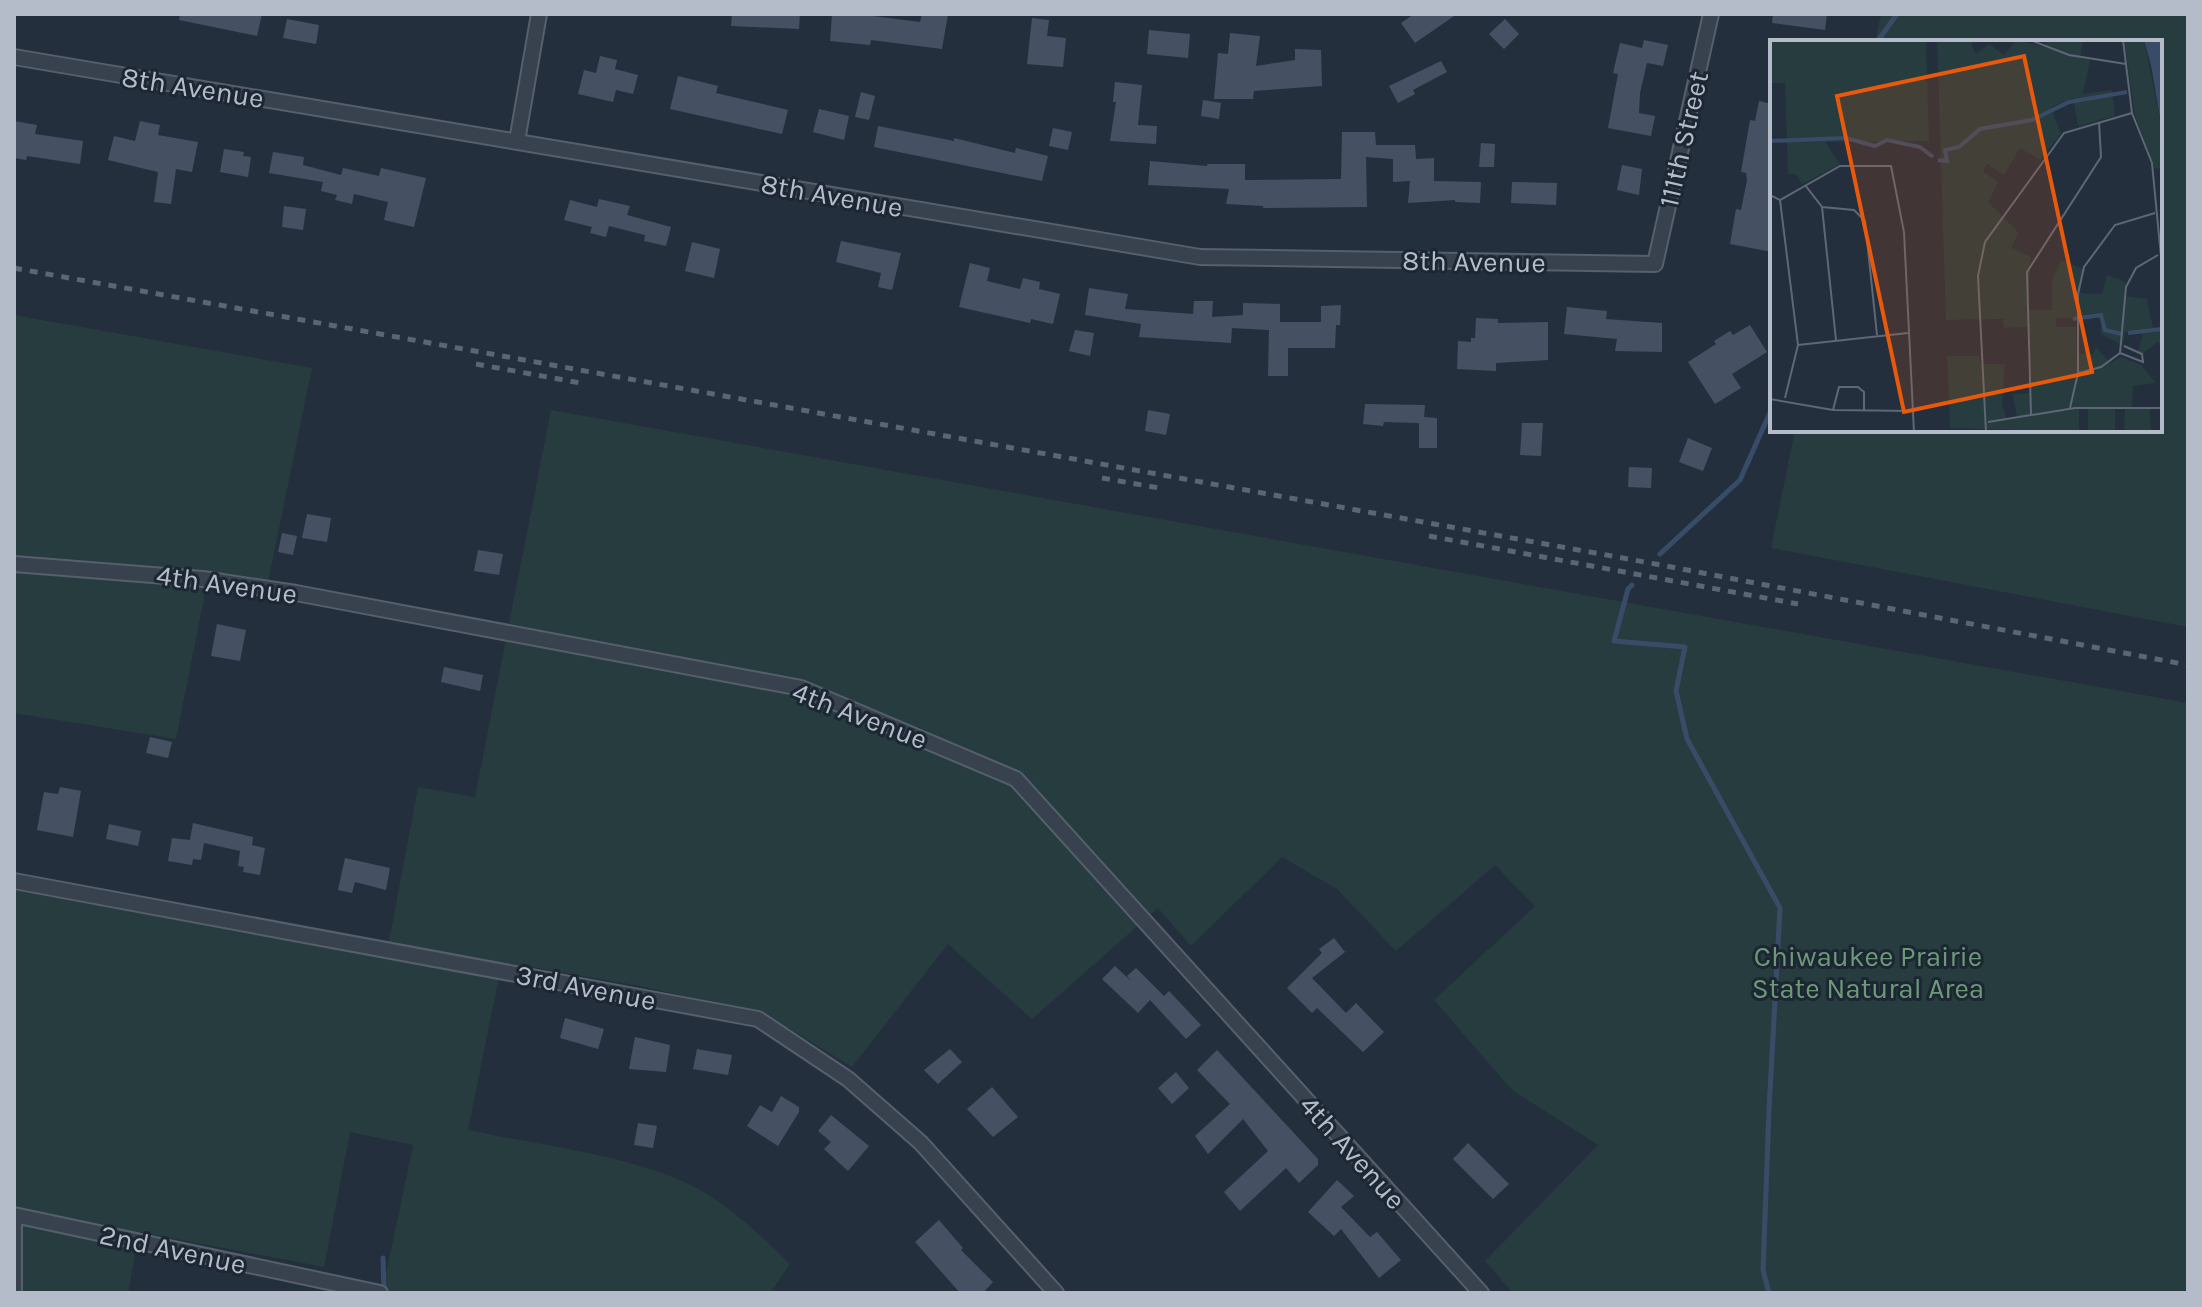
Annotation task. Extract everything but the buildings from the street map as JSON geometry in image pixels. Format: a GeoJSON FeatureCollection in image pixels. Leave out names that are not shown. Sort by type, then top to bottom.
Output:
{"type":"FeatureCollection","features":[{"type":"Feature","properties":{"kind":"street"},"geometry":{"type":"LineString","coordinates":[[517,141],[539,14]]}},
{"type":"Feature","properties":{"kind":"street","name":"111th Street"},"geometry":{"type":"LineString","coordinates":[[1655,264],[1711,14]]}},
{"type":"Feature","properties":{"kind":"street","name":"8th Avenue"},"geometry":{"type":"LineString","coordinates":[[14,57],[1200,257],[1655,264]]}},
{"type":"Feature","properties":{"kind":"street","name":"4th Avenue"},"geometry":{"type":"LineString","coordinates":[[14,564],[203,579],[296,593],[801,688],[1016,779],[1481,1293]]}},
{"type":"Feature","properties":{"kind":"street","name":"3rd Avenue"},"geometry":{"type":"LineString","coordinates":[[14,881],[758,1019],[848,1079],[921,1143],[1056,1293]]}},
{"type":"Feature","properties":{"kind":"street"},"geometry":{"type":"LineString","coordinates":[[14,1215],[14,1293]]}},
{"type":"Feature","properties":{"kind":"street","name":"2nd Avenue"},"geometry":{"type":"LineString","coordinates":[[14,1215],[380,1293]]}},
{"type":"Feature","properties":{"kind":"green space"},"geometry":{"type":"Polygon","coordinates":[[[1881,14],[2188,14],[2188,627],[1771,548],[1795,432],[2162,432],[2162,40],[1875,40],[1881,14]]]}},
{"type":"Feature","properties":{"kind":"green space"},"geometry":{"type":"Polygon","coordinates":[[[14,315],[312,368],[268,582],[209,573],[176,739],[14,713],[14,315]]]}},
{"type":"Feature","properties":{"kind":"green space","name":"Chiwaukee Prairie State Natural Area"},"geometry":{"type":"Polygon","coordinates":[[[551,410],[2188,703],[2188,1293],[1513,1293],[1485,1261],[1598,1145],[1512,1090],[1434,1000],[1535,906],[1495,865],[1396,951],[1337,889],[1282,857],[1191,946],[1158,908],[1032,1019],[948,944],[852,1067],[790,1029],[738,1008],[640,986],[502,962],[468,1130],[623,1161],[653,1170],[705,1193],[739,1217],[790,1264],[770,1293],[382,1293],[413,1145],[350,1132],[324,1267],[139,1232],[128,1293],[14,1293],[14,890],[386,957],[418,787],[475,797],[551,410]]]}},
{"type":"Feature","properties":{"kind":"waterway"},"geometry":{"type":"LineString","coordinates":[[1878,40],[1897,14]]}},
{"type":"Feature","properties":{"kind":"waterway"},"geometry":{"type":"LineString","coordinates":[[1660,554],[1740,480],[1770,412]]}},
{"type":"Feature","properties":{"kind":"waterway"},"geometry":{"type":"LineString","coordinates":[[1632,585],[1628,589],[1614,641],[1685,647],[1676,691],[1687,739],[1780,908],[1763,1270],[1769,1293]]}},
{"type":"Feature","properties":{"kind":"waterway"},"geometry":{"type":"LineString","coordinates":[[383,1258],[384,1293]]}},
{"type":"Feature","properties":{"kind":"railway"},"geometry":{"type":"LineString","coordinates":[[14,268],[1634,560],[2188,665]]}},
{"type":"Feature","properties":{"kind":"railway"},"geometry":{"type":"LineString","coordinates":[[476,364],[586,384]]}},
{"type":"Feature","properties":{"kind":"railway"},"geometry":{"type":"LineString","coordinates":[[1102,478],[1165,489]]}},
{"type":"Feature","properties":{"kind":"railway"},"geometry":{"type":"LineString","coordinates":[[1429,536],[1798,604]]}}]}
